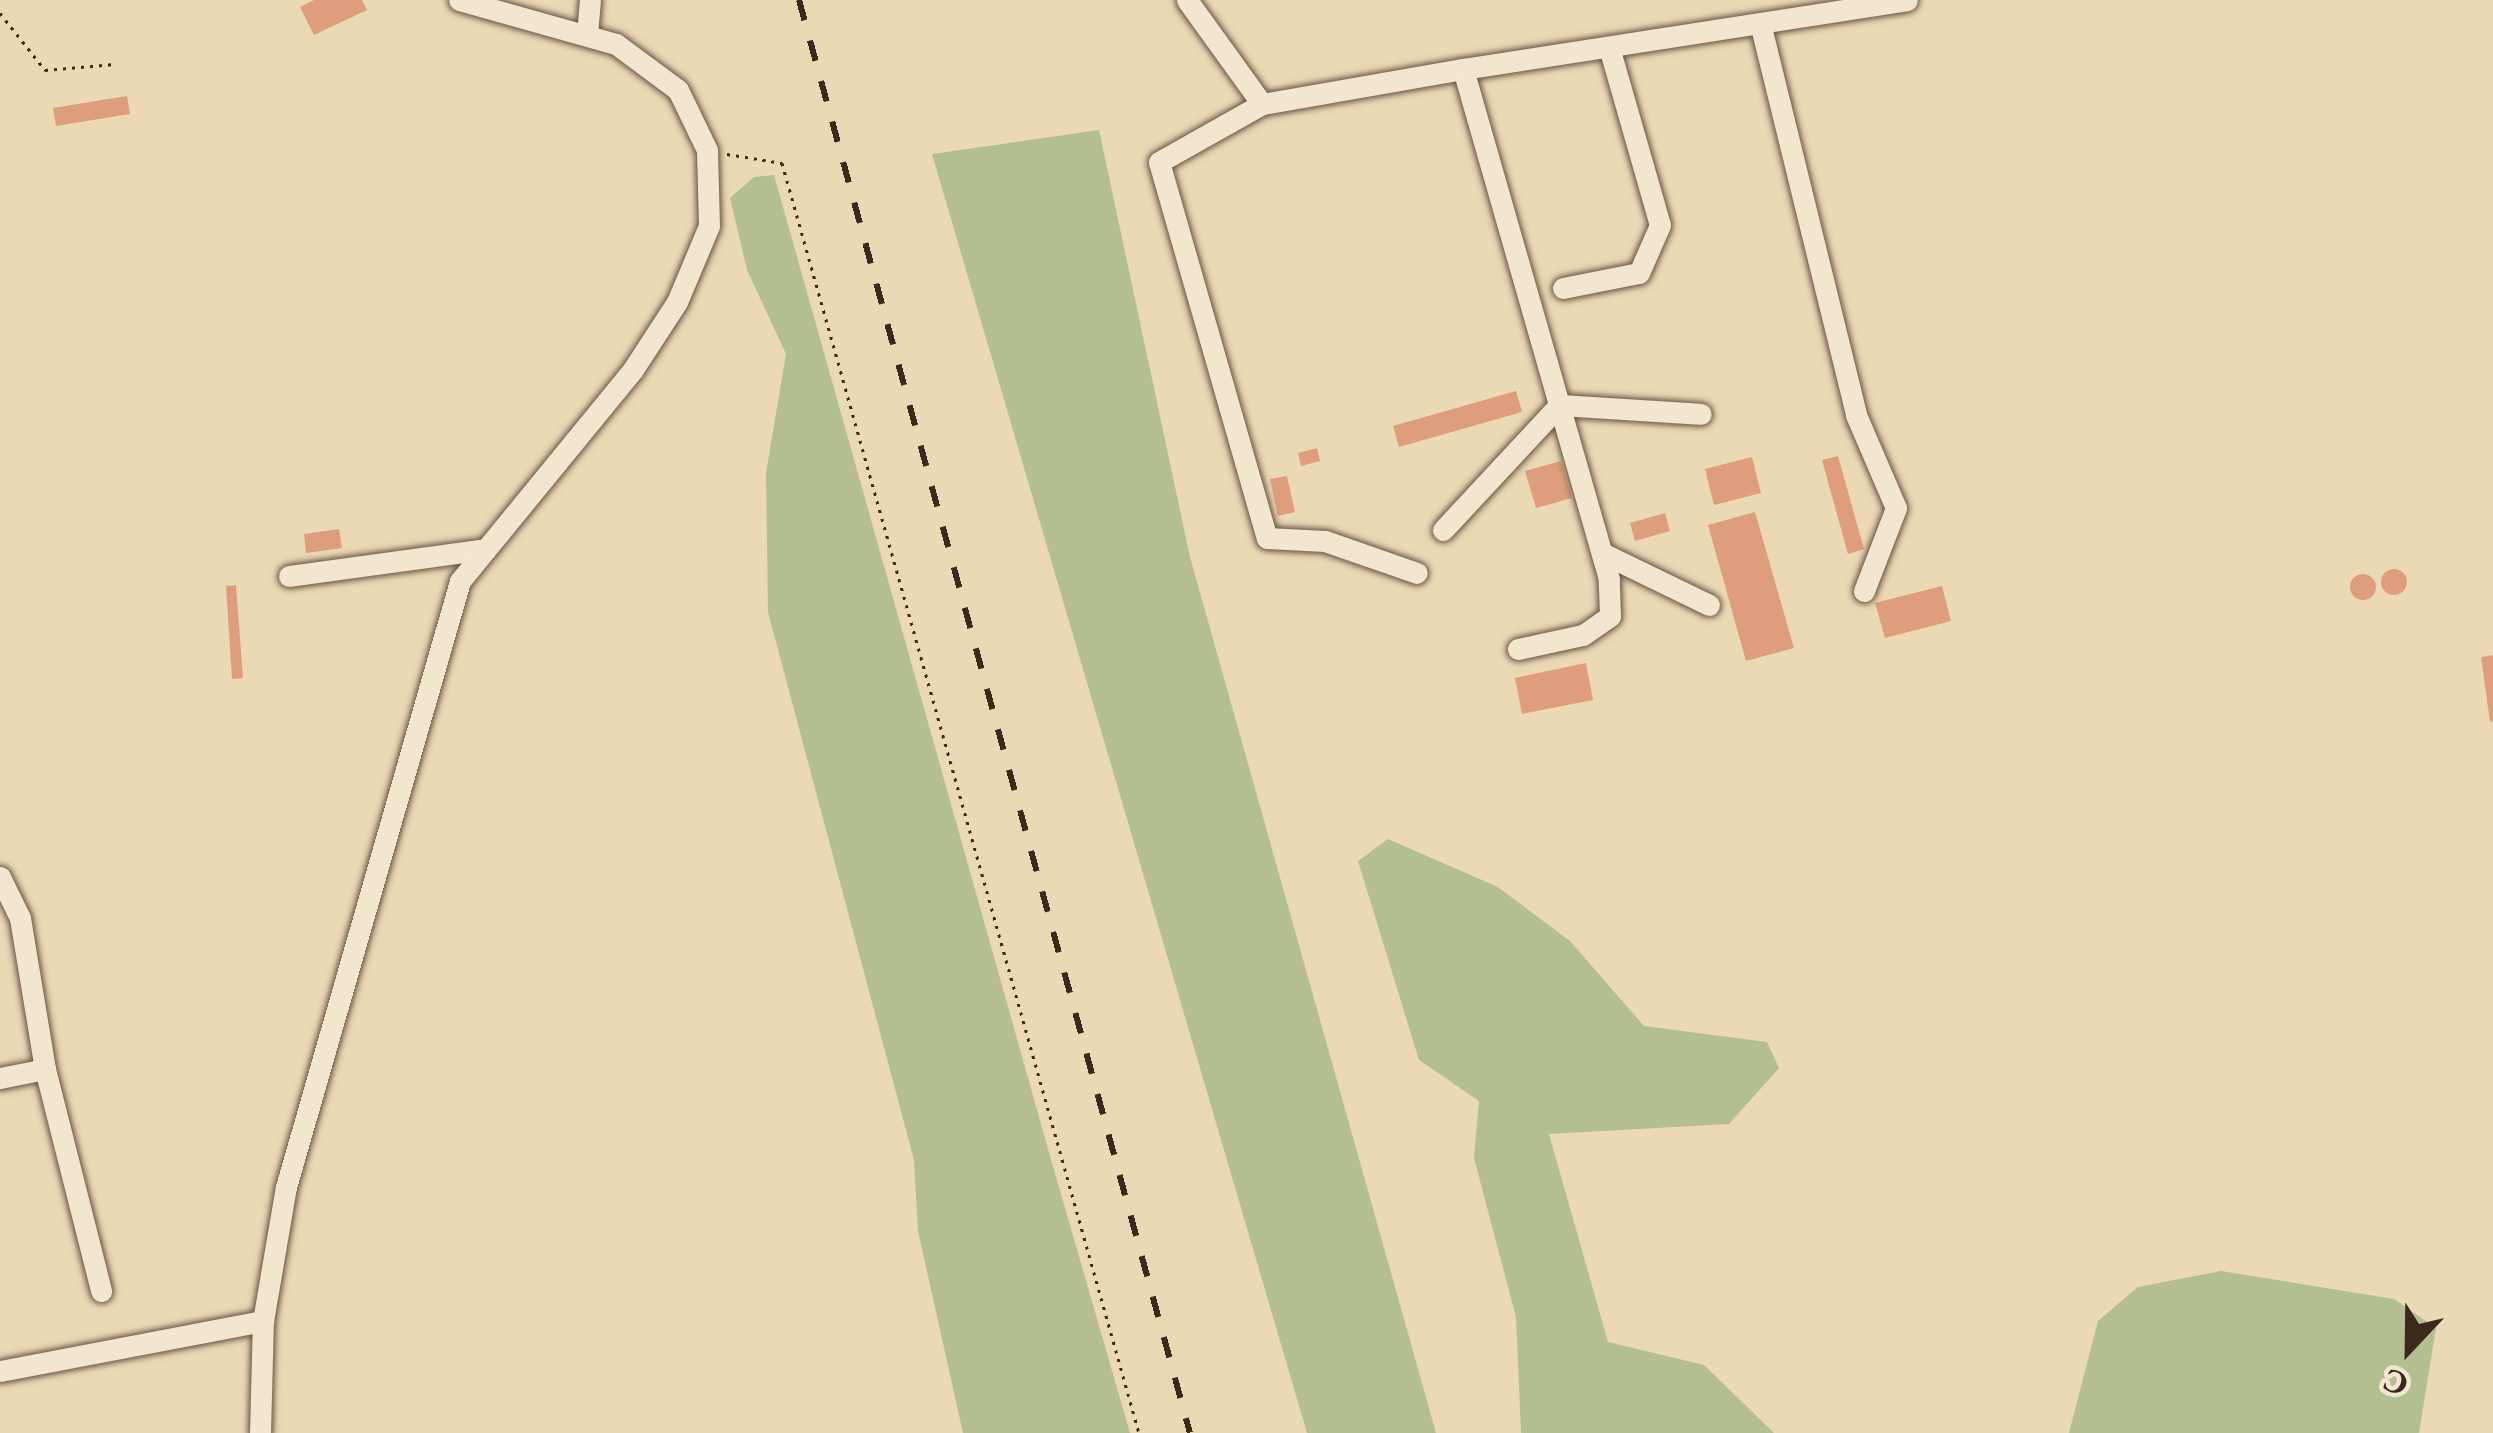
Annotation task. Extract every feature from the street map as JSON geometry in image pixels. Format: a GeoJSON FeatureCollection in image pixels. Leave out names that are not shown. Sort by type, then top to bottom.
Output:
{"type":"FeatureCollection","features":[{"type":"Feature","properties":{"kind":"street"},"geometry":{"type":"LineString","coordinates":[[260,1433],[263,1321],[286,1187],[460,581],[479,550],[632,371],[677,302],[709,226],[707,150],[678,90],[640,57],[587,34],[459,0]]}},
{"type":"Feature","properties":{"kind":"street"},"geometry":{"type":"LineString","coordinates":[[587,34],[590,0]]}},
{"type":"Feature","properties":{"kind":"street"},"geometry":{"type":"LineString","coordinates":[[1187,0],[1262,104]]}},
{"type":"Feature","properties":{"kind":"street"},"geometry":{"type":"LineString","coordinates":[[1417,573],[1325,541],[1267,538],[1159,162],[1262,104],[1907,0]]}},
{"type":"Feature","properties":{"kind":"street"},"geometry":{"type":"LineString","coordinates":[[1761,27],[1856,415],[1896,508],[1864,591]]}},
{"type":"Feature","properties":{"kind":"street"},"geometry":{"type":"LineString","coordinates":[[1563,288],[1639,273],[1660,225],[1610,47]]}},
{"type":"Feature","properties":{"kind":"street"},"geometry":{"type":"LineString","coordinates":[[1463,69],[1602,553],[1610,616],[1583,635],[1519,649]]}},
{"type":"Feature","properties":{"kind":"street"},"geometry":{"type":"LineString","coordinates":[[1559,405],[1701,413]]}},
{"type":"Feature","properties":{"kind":"street"},"geometry":{"type":"LineString","coordinates":[[1443,530],[1559,405]]}},
{"type":"Feature","properties":{"kind":"street"},"geometry":{"type":"LineString","coordinates":[[289,576],[479,550]]}},
{"type":"Feature","properties":{"kind":"street"},"geometry":{"type":"LineString","coordinates":[[1602,553],[1708,605]]}},
{"type":"Feature","properties":{"kind":"street"},"geometry":{"type":"LineString","coordinates":[[0,877],[20,918],[44,1069],[101,1292]]}},
{"type":"Feature","properties":{"kind":"street"},"geometry":{"type":"LineString","coordinates":[[0,1078],[44,1069]]}},
{"type":"Feature","properties":{"kind":"street"},"geometry":{"type":"LineString","coordinates":[[0,1372],[263,1321]]}},
{"type":"Feature","properties":{"kind":"path"},"geometry":{"type":"LineString","coordinates":[[0,13],[45,70],[115,64]]}},
{"type":"Feature","properties":{"kind":"path"},"geometry":{"type":"LineString","coordinates":[[707,150],[782,163],[1139,1433]]}},
{"type":"Feature","properties":{"kind":"green space"},"geometry":{"type":"Polygon","coordinates":[[[1099,130],[1190,557],[1436,1433],[1307,1433],[932,154],[1099,130]]]}},
{"type":"Feature","properties":{"kind":"green space"},"geometry":{"type":"Polygon","coordinates":[[[774,175],[1130,1433],[963,1433],[918,1231],[914,1160],[768,612],[766,473],[786,354],[747,270],[730,198],[754,177],[774,175]]]}},
{"type":"Feature","properties":{"kind":"green space"},"geometry":{"type":"Polygon","coordinates":[[[1388,839],[1498,887],[1570,941],[1644,1026],[1767,1042],[1779,1068],[1729,1124],[1549,1134],[1608,1342],[1704,1365],[1774,1433],[1521,1433],[1516,1317],[1474,1158],[1479,1101],[1419,1060],[1358,861],[1388,839]]]}},
{"type":"Feature","properties":{"kind":"green space"},"geometry":{"type":"Polygon","coordinates":[[[2221,1271],[2394,1299],[2436,1328],[2419,1433],[2069,1433],[2098,1321],[2138,1287],[2221,1271]]]}},
{"type":"Feature","properties":{"kind":"building"},"geometry":{"type":"Polygon","coordinates":[[[314,0],[362,0],[367,10],[314,35],[300,7],[314,0]]]}},
{"type":"Feature","properties":{"kind":"building"},"geometry":{"type":"Polygon","coordinates":[[[127,96],[130,114],[56,126],[53,108],[127,96]]]}},
{"type":"Feature","properties":{"kind":"building"},"geometry":{"type":"Polygon","coordinates":[[[1516,391],[1522,412],[1399,447],[1393,426],[1516,391]]]}},
{"type":"Feature","properties":{"kind":"building"},"geometry":{"type":"Polygon","coordinates":[[[1317,448],[1320,461],[1301,466],[1298,453],[1317,448]]]}},
{"type":"Feature","properties":{"kind":"building"},"geometry":{"type":"Polygon","coordinates":[[[1838,456],[1864,549],[1848,554],[1822,460],[1838,456]]]}},
{"type":"Feature","properties":{"kind":"building"},"geometry":{"type":"Polygon","coordinates":[[[1752,457],[1761,493],[1714,505],[1705,469],[1752,457]]]}},
{"type":"Feature","properties":{"kind":"building"},"geometry":{"type":"Polygon","coordinates":[[[1561,461],[1572,498],[1536,508],[1525,471],[1561,461]]]}},
{"type":"Feature","properties":{"kind":"building"},"geometry":{"type":"Polygon","coordinates":[[[1287,476],[1295,512],[1278,516],[1270,479],[1287,476]]]}},
{"type":"Feature","properties":{"kind":"building"},"geometry":{"type":"Polygon","coordinates":[[[1755,512],[1794,648],[1746,661],[1708,525],[1755,512]]]}},
{"type":"Feature","properties":{"kind":"building"},"geometry":{"type":"Polygon","coordinates":[[[1665,513],[1670,531],[1635,541],[1630,523],[1665,513]]]}},
{"type":"Feature","properties":{"kind":"building"},"geometry":{"type":"Polygon","coordinates":[[[339,529],[342,548],[306,553],[304,534],[339,529]]]}},
{"type":"Feature","properties":{"kind":"building"},"geometry":{"type":"Polygon","coordinates":[[[2394,569],[2407,582],[2394,595],[2381,582],[2394,569]]]}},
{"type":"Feature","properties":{"kind":"building"},"geometry":{"type":"Polygon","coordinates":[[[2363,574],[2376,587],[2363,600],[2350,587],[2363,574]]]}},
{"type":"Feature","properties":{"kind":"building"},"geometry":{"type":"Polygon","coordinates":[[[236,585],[243,678],[232,679],[226,586],[236,585]]]}},
{"type":"Feature","properties":{"kind":"building"},"geometry":{"type":"Polygon","coordinates":[[[1942,586],[1951,621],[1885,638],[1875,603],[1942,586]]]}},
{"type":"Feature","properties":{"kind":"building"},"geometry":{"type":"Polygon","coordinates":[[[2493,655],[2493,721],[2490,722],[2481,657],[2493,655]]]}},
{"type":"Feature","properties":{"kind":"building"},"geometry":{"type":"Polygon","coordinates":[[[1586,663],[1593,700],[1522,714],[1515,678],[1586,663]]]}},
{"type":"Feature","properties":{"kind":"railway"},"geometry":{"type":"LineString","coordinates":[[799,0],[1190,1433]]}}]}
